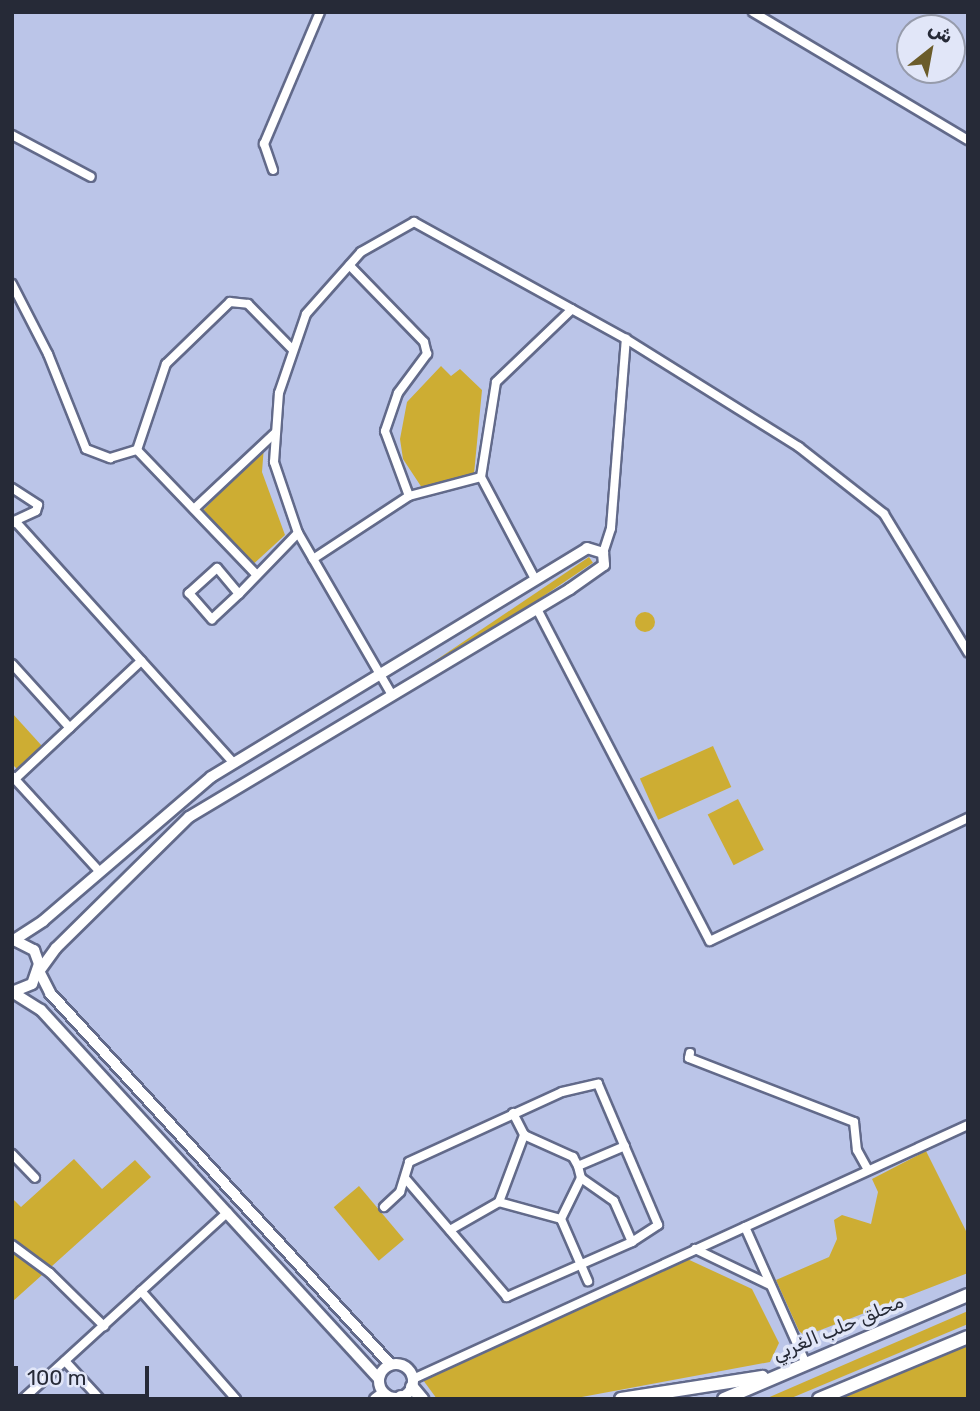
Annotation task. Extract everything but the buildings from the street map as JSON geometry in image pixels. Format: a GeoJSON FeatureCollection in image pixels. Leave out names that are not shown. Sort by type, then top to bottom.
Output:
{"type":"FeatureCollection","features":[{"type":"Feature","properties":{"kind":"main road"},"geometry":{"type":"LineString","coordinates":[[13,940],[34,950],[39,971],[50,993],[390,1364],[405,1366],[422,1399]]}},
{"type":"Feature","properties":{"kind":"main road"},"geometry":{"type":"LineString","coordinates":[[12,992],[26,989],[39,971]]}},
{"type":"Feature","properties":{"kind":"main road"},"geometry":{"type":"LineString","coordinates":[[12,992],[41,1010],[379,1379]]}},
{"type":"Feature","properties":{"kind":"main road","name":"محلق حلب الغربي"},"geometry":{"type":"LineString","coordinates":[[724,1399],[804,1362],[968,1295]]}},
{"type":"Feature","properties":{"kind":"main road"},"geometry":{"type":"LineString","coordinates":[[819,1399],[968,1336]]}},
{"type":"Feature","properties":{"kind":"main road"},"geometry":{"type":"LineString","coordinates":[[390,1364],[379,1379],[379,1396],[402,1398],[412,1383]]}},
{"type":"Feature","properties":{"kind":"main road"},"geometry":{"type":"LineString","coordinates":[[621,1399],[776,1375]]}},
{"type":"Feature","properties":{"kind":"street"},"geometry":{"type":"LineString","coordinates":[[273,170],[264,144],[320,12]]}},
{"type":"Feature","properties":{"kind":"street"},"geometry":{"type":"LineString","coordinates":[[753,12],[968,140]]}},
{"type":"Feature","properties":{"kind":"street"},"geometry":{"type":"LineString","coordinates":[[12,135],[91,177]]}},
{"type":"Feature","properties":{"kind":"street"},"geometry":{"type":"LineString","coordinates":[[392,695],[298,533],[274,462],[279,393],[306,314],[349,265],[394,229],[414,222],[425,224],[626,339],[799,447],[884,514],[968,652]]}},
{"type":"Feature","properties":{"kind":"street"},"geometry":{"type":"LineString","coordinates":[[349,265],[427,349],[398,393],[385,431],[409,496]]}},
{"type":"Feature","properties":{"kind":"street"},"geometry":{"type":"LineString","coordinates":[[12,284],[48,354],[86,449],[110,458],[137,450]]}},
{"type":"Feature","properties":{"kind":"street"},"geometry":{"type":"LineString","coordinates":[[137,450],[166,365],[230,302],[248,304],[293,350]]}},
{"type":"Feature","properties":{"kind":"street"},"geometry":{"type":"LineString","coordinates":[[535,579],[481,477],[496,382],[572,309]]}},
{"type":"Feature","properties":{"kind":"street"},"geometry":{"type":"LineString","coordinates":[[39,971],[56,947],[190,817],[537,609],[604,565],[603,553],[611,528],[626,339]]}},
{"type":"Feature","properties":{"kind":"street"},"geometry":{"type":"LineString","coordinates":[[194,509],[276,432]]}},
{"type":"Feature","properties":{"kind":"street"},"geometry":{"type":"LineString","coordinates":[[137,450],[257,575]]}},
{"type":"Feature","properties":{"kind":"street"},"geometry":{"type":"LineString","coordinates":[[313,559],[409,496],[481,477]]}},
{"type":"Feature","properties":{"kind":"street"},"geometry":{"type":"LineString","coordinates":[[12,488],[38,505],[14,522],[234,763]]}},
{"type":"Feature","properties":{"kind":"street"},"geometry":{"type":"LineString","coordinates":[[239,594],[217,568],[189,593],[212,619],[239,594],[298,533]]}},
{"type":"Feature","properties":{"kind":"street"},"geometry":{"type":"LineString","coordinates":[[13,940],[100,872],[183,797],[234,763],[587,548],[603,553]]}},
{"type":"Feature","properties":{"kind":"street"},"geometry":{"type":"LineString","coordinates":[[537,609],[710,941],[968,818]]}},
{"type":"Feature","properties":{"kind":"street"},"geometry":{"type":"LineString","coordinates":[[100,872],[14,777],[141,661]]}},
{"type":"Feature","properties":{"kind":"street"},"geometry":{"type":"LineString","coordinates":[[14,668],[70,727]]}},
{"type":"Feature","properties":{"kind":"street"},"geometry":{"type":"LineString","coordinates":[[690,1053],[689,1058],[853,1122],[857,1150],[868,1171]]}},
{"type":"Feature","properties":{"kind":"street"},"geometry":{"type":"LineString","coordinates":[[384,1207],[400,1192],[409,1162],[562,1092],[598,1084],[658,1225],[632,1242],[507,1297],[405,1179]]}},
{"type":"Feature","properties":{"kind":"street"},"geometry":{"type":"LineString","coordinates":[[513,1113],[524,1135],[573,1157],[578,1166],[581,1178],[561,1219]]}},
{"type":"Feature","properties":{"kind":"street"},"geometry":{"type":"LineString","coordinates":[[412,1383],[695,1249],[968,1125]]}},
{"type":"Feature","properties":{"kind":"street"},"geometry":{"type":"LineString","coordinates":[[450,1230],[499,1202],[524,1135]]}},
{"type":"Feature","properties":{"kind":"street"},"geometry":{"type":"LineString","coordinates":[[578,1166],[625,1146]]}},
{"type":"Feature","properties":{"kind":"street"},"geometry":{"type":"LineString","coordinates":[[12,1154],[35,1178]]}},
{"type":"Feature","properties":{"kind":"street"},"geometry":{"type":"LineString","coordinates":[[581,1178],[614,1201],[632,1242]]}},
{"type":"Feature","properties":{"kind":"street"},"geometry":{"type":"LineString","coordinates":[[499,1202],[561,1219]]}},
{"type":"Feature","properties":{"kind":"street"},"geometry":{"type":"LineString","coordinates":[[23,1399],[228,1212]]}},
{"type":"Feature","properties":{"kind":"street"},"geometry":{"type":"LineString","coordinates":[[561,1219],[588,1281]]}},
{"type":"Feature","properties":{"kind":"street"},"geometry":{"type":"LineString","coordinates":[[745,1227],[804,1362]]}},
{"type":"Feature","properties":{"kind":"street"},"geometry":{"type":"LineString","coordinates":[[12,1245],[50,1273],[104,1326]]}},
{"type":"Feature","properties":{"kind":"street"},"geometry":{"type":"LineString","coordinates":[[695,1249],[770,1285]]}},
{"type":"Feature","properties":{"kind":"street"},"geometry":{"type":"LineString","coordinates":[[141,1291],[236,1399]]}},
{"type":"Feature","properties":{"kind":"street"},"geometry":{"type":"LineString","coordinates":[[65,1361],[100,1399]]}},
{"type":"Feature","properties":{"kind":"shaded area"},"geometry":{"type":"Polygon","coordinates":[[[441,366],[451,376],[460,369],[482,390],[474,474],[428,497],[403,459],[400,439],[407,402],[441,366]]]}},
{"type":"Feature","properties":{"kind":"shaded area"},"geometry":{"type":"Polygon","coordinates":[[[264,446],[262,472],[285,535],[249,568],[199,515],[264,446]]]}},
{"type":"Feature","properties":{"kind":"shaded area"},"geometry":{"type":"Polygon","coordinates":[[[589,557],[593,563],[408,688],[404,682],[589,557]]]}},
{"type":"Feature","properties":{"kind":"shaded area"},"geometry":{"type":"Polygon","coordinates":[[[645,612],[652,615],[655,622],[652,629],[645,632],[638,629],[635,622],[638,615],[645,612]]]}},
{"type":"Feature","properties":{"kind":"shaded area"},"geometry":{"type":"Polygon","coordinates":[[[12,713],[42,746],[17,769],[12,764],[12,713]]]}},
{"type":"Feature","properties":{"kind":"shaded area"},"geometry":{"type":"Polygon","coordinates":[[[713,746],[731,787],[658,820],[640,779],[713,746]]]}},
{"type":"Feature","properties":{"kind":"shaded area"},"geometry":{"type":"Polygon","coordinates":[[[738,799],[764,850],[734,865],[708,814],[738,799]]]}},
{"type":"Feature","properties":{"kind":"shaded area"},"geometry":{"type":"Polygon","coordinates":[[[926,1151],[968,1235],[968,1273],[805,1336],[799,1331],[776,1280],[829,1257],[837,1239],[834,1220],[842,1215],[871,1224],[878,1192],[872,1179],[926,1151]]]}},
{"type":"Feature","properties":{"kind":"shaded area"},"geometry":{"type":"Polygon","coordinates":[[[74,1159],[102,1189],[135,1160],[151,1177],[12,1302],[12,1198],[21,1207],[74,1159]]]}},
{"type":"Feature","properties":{"kind":"shaded area"},"geometry":{"type":"Polygon","coordinates":[[[359,1186],[404,1240],[379,1261],[334,1207],[359,1186]]]}},
{"type":"Feature","properties":{"kind":"shaded area"},"geometry":{"type":"Polygon","coordinates":[[[683,1257],[752,1289],[779,1343],[770,1362],[571,1399],[437,1399],[423,1380],[683,1257]]]}},
{"type":"Feature","properties":{"kind":"shaded area"},"geometry":{"type":"Polygon","coordinates":[[[968,1311],[968,1324],[789,1399],[765,1399],[968,1311]]]}},
{"type":"Feature","properties":{"kind":"shaded area"},"geometry":{"type":"Polygon","coordinates":[[[968,1345],[968,1399],[841,1399],[845,1397],[968,1345]]]}}]}
